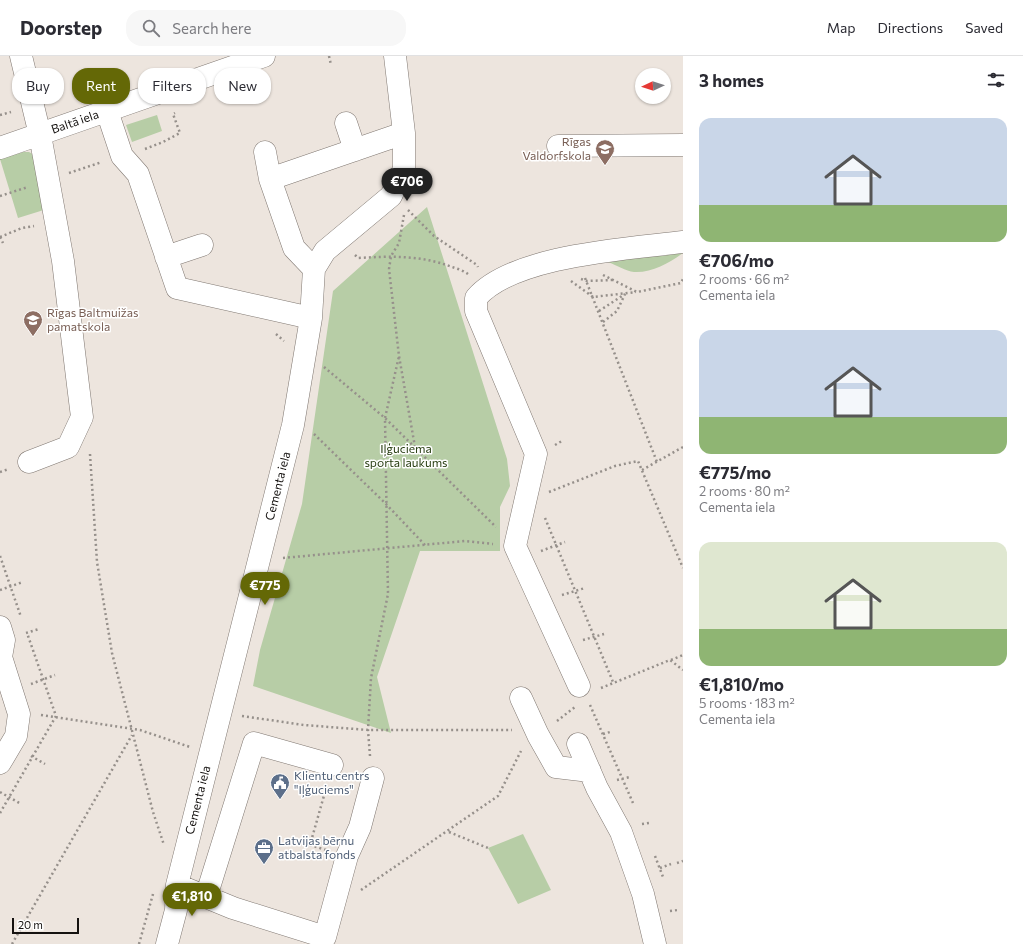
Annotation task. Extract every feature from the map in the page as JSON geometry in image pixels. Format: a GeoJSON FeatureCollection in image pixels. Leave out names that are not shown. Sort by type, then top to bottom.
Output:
{"type":"FeatureCollection","features":[{"type":"Feature","properties":{"kind":"street"},"geometry":{"type":"LineString","coordinates":[[21,56],[40,135],[63,261],[82,417],[68,448],[29,462]]}},
{"type":"Feature","properties":{"kind":"street","name":"Baltā iela"},"geometry":{"type":"LineString","coordinates":[[0,148],[264,56]]}},
{"type":"Feature","properties":{"kind":"street","name":"Cementa iela"},"geometry":{"type":"LineString","coordinates":[[167,944],[176,910],[177,885],[183,860],[293,425],[311,318],[314,269],[325,251],[391,196],[404,169],[404,133],[396,56]]}},
{"type":"Feature","properties":{"kind":"street"},"geometry":{"type":"LineString","coordinates":[[107,111],[132,153],[176,288],[311,318]]}},
{"type":"Feature","properties":{"kind":"street"},"geometry":{"type":"LineString","coordinates":[[346,123],[355,150]]}},
{"type":"Feature","properties":{"kind":"street"},"geometry":{"type":"LineString","coordinates":[[270,179],[404,133]]}},
{"type":"Feature","properties":{"kind":"street"},"geometry":{"type":"LineString","coordinates":[[558,146],[683,145]]}},
{"type":"Feature","properties":{"kind":"street"},"geometry":{"type":"LineString","coordinates":[[265,152],[270,179],[294,248],[314,269]]}},
{"type":"Feature","properties":{"kind":"street"},"geometry":{"type":"LineString","coordinates":[[586,689],[515,546],[536,454],[476,311],[476,298],[484,289],[514,273],[577,256],[683,242]]}},
{"type":"Feature","properties":{"kind":"street"},"geometry":{"type":"LineString","coordinates":[[166,257],[202,245]]}},
{"type":"Feature","properties":{"kind":"street"},"geometry":{"type":"LineString","coordinates":[[0,627],[4,640],[1,657],[19,714],[16,736],[0,763]]}},
{"type":"Feature","properties":{"kind":"street"},"geometry":{"type":"LineString","coordinates":[[522,698],[538,735],[556,767],[590,771]]}},
{"type":"Feature","properties":{"kind":"street"},"geometry":{"type":"LineString","coordinates":[[206,897],[254,743],[332,766]]}},
{"type":"Feature","properties":{"kind":"street"},"geometry":{"type":"LineString","coordinates":[[578,744],[621,832],[643,894],[655,944]]}},
{"type":"Feature","properties":{"kind":"street"},"geometry":{"type":"LineString","coordinates":[[177,885],[206,897],[325,936],[347,856],[360,827],[373,778]]}},
{"type":"Feature","properties":{"kind":"path"},"geometry":{"type":"LineString","coordinates":[[329,56],[332,65]]}},
{"type":"Feature","properties":{"kind":"path"},"geometry":{"type":"LineString","coordinates":[[0,196],[163,142],[180,133],[173,114]]}},
{"type":"Feature","properties":{"kind":"path"},"geometry":{"type":"LineString","coordinates":[[404,207],[434,236],[477,265],[484,289]]}},
{"type":"Feature","properties":{"kind":"path"},"geometry":{"type":"LineString","coordinates":[[3,243],[0,237],[22,228],[56,222]]}},
{"type":"Feature","properties":{"kind":"path"},"geometry":{"type":"LineString","coordinates":[[343,237],[358,258],[391,256],[412,257],[439,262],[468,273],[484,289]]}},
{"type":"Feature","properties":{"kind":"path"},"geometry":{"type":"LineString","coordinates":[[391,256],[389,269],[399,356],[415,448]]}},
{"type":"Feature","properties":{"kind":"path"},"geometry":{"type":"LineString","coordinates":[[577,256],[658,462]]}},
{"type":"Feature","properties":{"kind":"path"},"geometry":{"type":"LineString","coordinates":[[600,274],[637,292]]}},
{"type":"Feature","properties":{"kind":"path"},"geometry":{"type":"LineString","coordinates":[[569,279],[593,297],[637,292],[681,283],[683,279]]}},
{"type":"Feature","properties":{"kind":"path"},"geometry":{"type":"LineString","coordinates":[[587,281],[614,280]]}},
{"type":"Feature","properties":{"kind":"path"},"geometry":{"type":"LineString","coordinates":[[599,311],[625,294]]}},
{"type":"Feature","properties":{"kind":"path"},"geometry":{"type":"LineString","coordinates":[[603,322],[617,311],[625,294]]}},
{"type":"Feature","properties":{"kind":"path"},"geometry":{"type":"LineString","coordinates":[[373,778],[368,730],[371,678],[388,594],[385,503],[385,418],[399,356]]}},
{"type":"Feature","properties":{"kind":"path"},"geometry":{"type":"LineString","coordinates":[[305,360],[327,368],[385,418],[515,546]]}},
{"type":"Feature","properties":{"kind":"path"},"geometry":{"type":"LineString","coordinates":[[293,425],[314,434],[426,545]]}},
{"type":"Feature","properties":{"kind":"path"},"geometry":{"type":"LineString","coordinates":[[642,470],[683,447]]}},
{"type":"Feature","properties":{"kind":"path"},"geometry":{"type":"LineString","coordinates":[[90,450],[97,562],[112,653],[130,728],[153,812],[166,851],[183,860]]}},
{"type":"Feature","properties":{"kind":"path"},"geometry":{"type":"LineString","coordinates":[[528,492],[542,495],[615,466],[638,461],[683,568]]}},
{"type":"Feature","properties":{"kind":"path"},"geometry":{"type":"LineString","coordinates":[[261,552],[281,558],[465,541],[515,546]]}},
{"type":"Feature","properties":{"kind":"path"},"geometry":{"type":"LineString","coordinates":[[556,544],[565,542]]}},
{"type":"Feature","properties":{"kind":"path"},"geometry":{"type":"LineString","coordinates":[[0,590],[23,582]]}},
{"type":"Feature","properties":{"kind":"path"},"geometry":{"type":"LineString","coordinates":[[575,590],[585,588]]}},
{"type":"Feature","properties":{"kind":"path"},"geometry":{"type":"LineString","coordinates":[[27,633],[39,629]]}},
{"type":"Feature","properties":{"kind":"path"},"geometry":{"type":"LineString","coordinates":[[594,635],[604,634]]}},
{"type":"Feature","properties":{"kind":"path"},"geometry":{"type":"LineString","coordinates":[[358,893],[498,796],[517,755],[526,744],[587,698],[586,689],[683,655]]}},
{"type":"Feature","properties":{"kind":"path"},"geometry":{"type":"LineString","coordinates":[[670,660],[683,670]]}},
{"type":"Feature","properties":{"kind":"path"},"geometry":{"type":"LineString","coordinates":[[29,684],[55,675]]}},
{"type":"Feature","properties":{"kind":"path"},"geometry":{"type":"LineString","coordinates":[[220,712],[304,726],[368,730],[524,730],[538,735]]}},
{"type":"Feature","properties":{"kind":"path"},"geometry":{"type":"LineString","coordinates":[[19,714],[56,716],[130,728],[209,754]]}},
{"type":"Feature","properties":{"kind":"path"},"geometry":{"type":"LineString","coordinates":[[12,944],[132,735]]}},
{"type":"Feature","properties":{"kind":"path"},"geometry":{"type":"LineString","coordinates":[[33,757],[45,764]]}},
{"type":"Feature","properties":{"kind":"path"},"geometry":{"type":"LineString","coordinates":[[310,845],[332,766]]}},
{"type":"Feature","properties":{"kind":"path"},"geometry":{"type":"LineString","coordinates":[[0,792],[21,804]]}},
{"type":"Feature","properties":{"kind":"path"},"geometry":{"type":"LineString","coordinates":[[448,831],[488,848]]}},
{"type":"Feature","properties":{"kind":"path"},"geometry":{"type":"LineString","coordinates":[[302,844],[347,856]]}},
{"type":"Feature","properties":{"kind":"path"},"geometry":{"type":"LineString","coordinates":[[676,863],[683,861]]}},
{"type":"Feature","properties":{"kind":"path"},"geometry":{"type":"LineString","coordinates":[[660,868],[671,864]]}},
{"type":"Feature","properties":{"kind":"green space"},"geometry":{"type":"Polygon","coordinates":[[[157,115],[162,131],[132,142],[126,125],[157,115]]]}},
{"type":"Feature","properties":{"kind":"green space"},"geometry":{"type":"Polygon","coordinates":[[[23,152],[29,152],[36,156],[47,209],[18,218],[0,159],[23,152]]]}},
{"type":"Feature","properties":{"kind":"green space","name":"Iļģuciema sporta laukums"},"geometry":{"type":"Polygon","coordinates":[[[427,207],[507,459],[510,486],[500,507],[500,551],[420,551],[377,677],[391,733],[253,686],[260,650],[302,504],[333,291],[427,207]]]}},
{"type":"Feature","properties":{"kind":"green space"},"geometry":{"type":"Polygon","coordinates":[[[683,251],[683,253],[666,264],[641,272],[634,272],[608,262],[683,251]]]}},
{"type":"Feature","properties":{"kind":"green space"},"geometry":{"type":"Polygon","coordinates":[[[523,834],[551,890],[518,904],[488,848],[523,834]]]}},
{"type":"Feature","properties":{"kind":"place","name":"Rīgas Valdorfskola"},"geometry":{"type":"Point","coordinates":[605,166]}},
{"type":"Feature","properties":{"kind":"place","name":"Rīgas Baltmuižas pamatskola"},"geometry":{"type":"Point","coordinates":[33,337]}},
{"type":"Feature","properties":{"kind":"place","name":"Klientu centrs \"Iļģuciems\""},"geometry":{"type":"Point","coordinates":[280,800]}},
{"type":"Feature","properties":{"kind":"place","name":"Latvijas bērnu atbalsta fonds"},"geometry":{"type":"Point","coordinates":[264,865]}}]}
